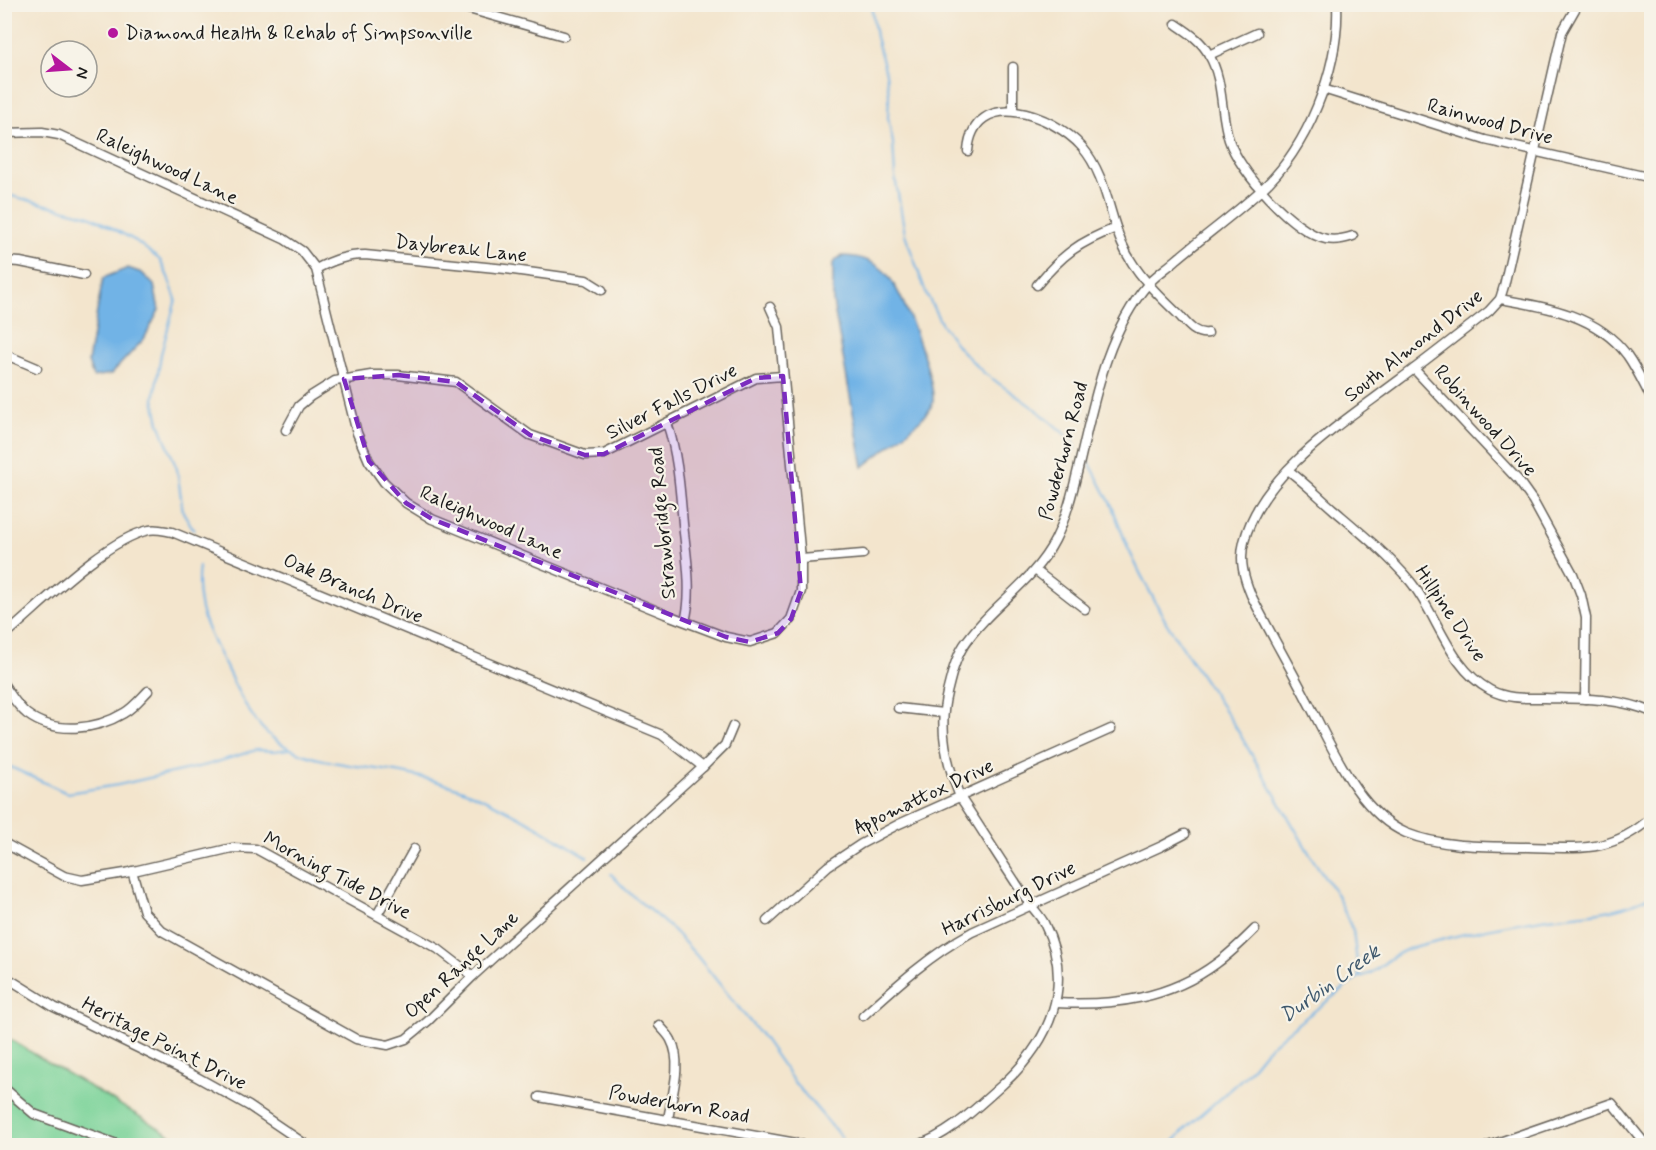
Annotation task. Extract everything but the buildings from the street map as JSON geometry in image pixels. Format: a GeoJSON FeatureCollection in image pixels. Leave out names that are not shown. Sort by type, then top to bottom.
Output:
{"type":"FeatureCollection","features":[{"type":"Feature","properties":{"kind":"street"},"geometry":{"type":"LineString","coordinates":[[450,4],[564,36]]}},
{"type":"Feature","properties":{"kind":"street","name":"Powderhorn Road"},"geometry":{"type":"LineString","coordinates":[[915,1146],[930,1141],[945,1131],[1020,1069],[1043,1037],[1056,1003],[1056,966],[1045,924],[960,797],[946,753],[943,712],[955,666],[964,645],[1035,570],[1054,542],[1066,513],[1098,387],[1111,347],[1126,317],[1149,284],[1261,191],[1285,164],[1301,140],[1323,89],[1336,38],[1338,4]]}},
{"type":"Feature","properties":{"kind":"street","name":"South Almond Drive"},"geometry":{"type":"LineString","coordinates":[[1578,4],[1562,32],[1500,298],[1489,311],[1332,431],[1288,470],[1256,513],[1242,549],[1242,562],[1245,582],[1342,766],[1356,787],[1381,816],[1405,832],[1424,839],[1459,845],[1590,847],[1618,841],[1652,817]]}},
{"type":"Feature","properties":{"kind":"street"},"geometry":{"type":"LineString","coordinates":[[1176,24],[1189,33],[1209,55],[1216,71],[1229,142],[1239,162],[1261,191],[1292,218],[1324,239],[1340,240],[1353,236]]}},
{"type":"Feature","properties":{"kind":"street"},"geometry":{"type":"LineString","coordinates":[[1209,55],[1257,33]]}},
{"type":"Feature","properties":{"kind":"street"},"geometry":{"type":"LineString","coordinates":[[1013,67],[1013,111]]}},
{"type":"Feature","properties":{"kind":"street","name":"Rainwood Drive"},"geometry":{"type":"LineString","coordinates":[[1323,89],[1454,132],[1652,178]]}},
{"type":"Feature","properties":{"kind":"street"},"geometry":{"type":"LineString","coordinates":[[968,151],[973,132],[980,123],[996,113],[1013,111],[1038,117],[1066,132],[1081,146],[1098,170],[1116,228],[1126,251],[1149,284],[1194,330],[1201,334],[1208,333]]}},
{"type":"Feature","properties":{"kind":"street","name":"Raleighwood Lane"},"geometry":{"type":"LineString","coordinates":[[4,133],[42,132],[59,135],[284,239],[302,251],[316,269],[357,433],[369,461],[384,482],[406,503],[432,519],[468,535],[726,637],[750,642],[778,633],[791,619],[801,591],[801,559],[779,327],[770,307]]}},
{"type":"Feature","properties":{"kind":"street"},"geometry":{"type":"LineString","coordinates":[[1036,285],[1072,249],[1090,238],[1116,228]]}},
{"type":"Feature","properties":{"kind":"street","name":"Daybreak Lane"},"geometry":{"type":"LineString","coordinates":[[316,269],[351,255],[365,255],[506,269],[586,280],[602,290]]}},
{"type":"Feature","properties":{"kind":"street"},"geometry":{"type":"LineString","coordinates":[[4,261],[21,262],[84,275]]}},
{"type":"Feature","properties":{"kind":"street"},"geometry":{"type":"LineString","coordinates":[[1500,298],[1571,314],[1598,327],[1629,358],[1652,400]]}},
{"type":"Feature","properties":{"kind":"street"},"geometry":{"type":"LineString","coordinates":[[4,354],[37,368]]}},
{"type":"Feature","properties":{"kind":"street","name":"Robinwood Drive"},"geometry":{"type":"LineString","coordinates":[[1414,369],[1518,480],[1533,501],[1573,574],[1581,594],[1586,618],[1586,699]]}},
{"type":"Feature","properties":{"kind":"street","name":"Silver Falls Drive"},"geometry":{"type":"LineString","coordinates":[[286,430],[299,406],[335,381],[371,375],[398,375],[456,382],[530,435],[585,455],[604,454],[756,378],[783,376]]}},
{"type":"Feature","properties":{"kind":"street","name":"Strawbridge Road"},"geometry":{"type":"LineString","coordinates":[[667,423],[676,456],[686,550],[685,621]]}},
{"type":"Feature","properties":{"kind":"street","name":"Hillpine Drive"},"geometry":{"type":"LineString","coordinates":[[1288,470],[1375,544],[1400,569],[1423,599],[1459,662],[1474,679],[1492,691],[1510,697],[1586,699],[1627,704],[1652,712]]}},
{"type":"Feature","properties":{"kind":"street","name":"Oak Branch Drive"},"geometry":{"type":"LineString","coordinates":[[4,636],[95,558],[133,535],[152,529],[172,532],[662,735],[703,767]]}},
{"type":"Feature","properties":{"kind":"street"},"geometry":{"type":"LineString","coordinates":[[801,559],[863,554]]}},
{"type":"Feature","properties":{"kind":"street"},"geometry":{"type":"LineString","coordinates":[[1035,570],[1084,609]]}},
{"type":"Feature","properties":{"kind":"street"},"geometry":{"type":"LineString","coordinates":[[4,685],[26,713],[39,722],[58,728],[78,728],[117,716],[124,713],[148,691]]}},
{"type":"Feature","properties":{"kind":"street"},"geometry":{"type":"LineString","coordinates":[[898,708],[943,712]]}},
{"type":"Feature","properties":{"kind":"street","name":"Open Range Lane"},"geometry":{"type":"LineString","coordinates":[[132,871],[144,912],[162,931],[356,1039],[388,1044],[406,1039],[428,1021],[473,976],[703,767],[725,745],[733,726]]}},
{"type":"Feature","properties":{"kind":"street","name":"Appomattox Drive"},"geometry":{"type":"LineString","coordinates":[[767,921],[843,855],[880,833],[1111,729]]}},
{"type":"Feature","properties":{"kind":"street","name":"Harrisburg Drive"},"geometry":{"type":"LineString","coordinates":[[863,1016],[913,971],[972,932],[1185,834]]}},
{"type":"Feature","properties":{"kind":"street","name":"Morning Tide Drive"},"geometry":{"type":"LineString","coordinates":[[4,843],[64,876],[82,880],[232,848],[256,849],[438,949],[473,976]]}},
{"type":"Feature","properties":{"kind":"street"},"geometry":{"type":"LineString","coordinates":[[377,915],[414,849]]}},
{"type":"Feature","properties":{"kind":"street"},"geometry":{"type":"LineString","coordinates":[[1056,1003],[1110,1004],[1166,990],[1216,964],[1255,930]]}},
{"type":"Feature","properties":{"kind":"street","name":"Heritage Point Drive"},"geometry":{"type":"LineString","coordinates":[[4,976],[54,1007],[231,1096],[308,1146]]}},
{"type":"Feature","properties":{"kind":"street"},"geometry":{"type":"LineString","coordinates":[[659,1025],[672,1041],[676,1055],[668,1119]]}},
{"type":"Feature","properties":{"kind":"street"},"geometry":{"type":"LineString","coordinates":[[4,1088],[34,1114],[122,1146]]}},
{"type":"Feature","properties":{"kind":"street","name":"Powderhorn Road"},"geometry":{"type":"LineString","coordinates":[[539,1097],[813,1146]]}},
{"type":"Feature","properties":{"kind":"street"},"geometry":{"type":"LineString","coordinates":[[1488,1146],[1612,1103],[1647,1146]]}},
{"type":"Feature","properties":{"kind":"highlighted area"},"geometry":{"type":"Polygon","coordinates":[[[398,375],[456,382],[530,435],[585,455],[604,454],[756,378],[783,376],[801,591],[791,619],[778,633],[750,642],[726,637],[432,519],[406,503],[369,461],[344,379],[398,375]]]}},
{"type":"Feature","properties":{"kind":"green space"},"geometry":{"type":"Polygon","coordinates":[[[4,1036],[188,1145],[5,1145],[4,1036]]]}},
{"type":"Feature","properties":{"kind":"water"},"geometry":{"type":"Polygon","coordinates":[[[841,256],[868,261],[883,270],[890,279],[899,293],[916,333],[932,391],[933,402],[923,417],[863,467],[833,302],[833,263],[841,256]]]}},
{"type":"Feature","properties":{"kind":"water"},"geometry":{"type":"Polygon","coordinates":[[[128,268],[142,273],[154,285],[159,310],[144,339],[111,374],[93,377],[88,362],[103,278],[128,268]]]}},
{"type":"Feature","properties":{"kind":"waterway"},"geometry":{"type":"LineString","coordinates":[[871,4],[876,37],[886,73],[889,94],[888,118],[905,234],[926,293],[941,323],[958,347],[984,373],[1038,411],[1073,441],[1076,448]]}},
{"type":"Feature","properties":{"kind":"waterway"},"geometry":{"type":"LineString","coordinates":[[4,194],[90,216],[136,241],[160,260],[176,299],[161,354],[154,399],[159,423],[177,469],[183,512],[194,530]]}},
{"type":"Feature","properties":{"kind":"waterway"},"geometry":{"type":"LineString","coordinates":[[1087,458],[1112,506],[1140,573],[1167,624],[1235,726],[1312,858],[1337,895],[1353,931],[1359,977]]}},
{"type":"Feature","properties":{"kind":"waterway"},"geometry":{"type":"LineString","coordinates":[[199,566],[200,606],[213,641],[246,706],[262,728],[276,740],[309,756],[346,765],[410,775],[463,790],[522,818],[587,857]]}},
{"type":"Feature","properties":{"kind":"waterway"},"geometry":{"type":"LineString","coordinates":[[4,764],[67,793],[118,785],[207,765],[256,750],[290,749]]}},
{"type":"Feature","properties":{"kind":"waterway"},"geometry":{"type":"LineString","coordinates":[[611,874],[626,890],[673,930],[697,956],[764,1039],[794,1082],[842,1138]]}},
{"type":"Feature","properties":{"kind":"waterway","name":"Durbin Creek"},"geometry":{"type":"LineString","coordinates":[[1170,1146],[1185,1129],[1245,1076],[1267,1049],[1288,1031],[1359,977],[1369,974],[1402,952],[1499,926],[1624,907],[1652,895]]}},
{"type":"Feature","properties":{"kind":"waterway"},"geometry":{"type":"LineString","coordinates":[[1174,1141],[1201,1146]]}},
{"type":"Feature","properties":{"kind":"place","name":"Diamond Health & Rehab of Simpsonville"},"geometry":{"type":"Point","coordinates":[113,33]}}]}
